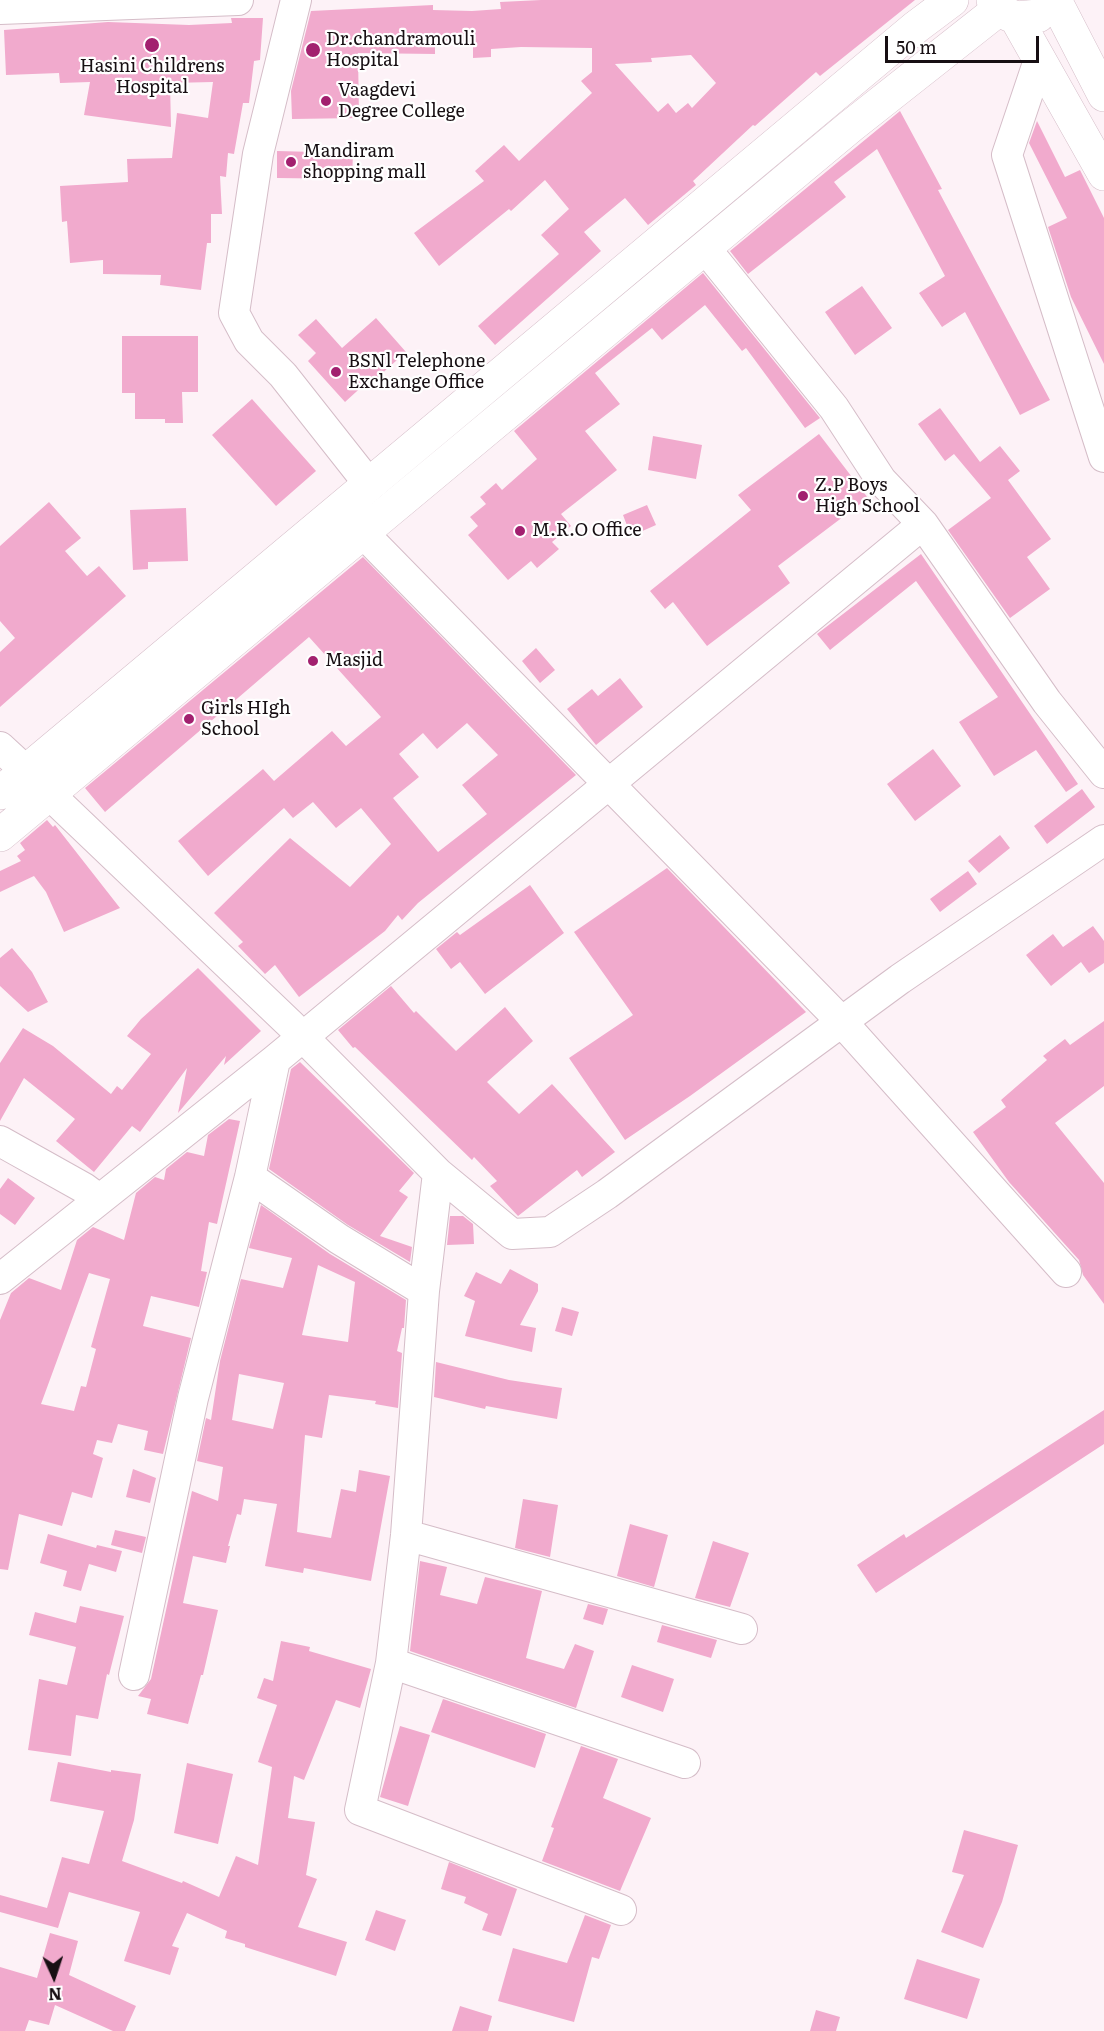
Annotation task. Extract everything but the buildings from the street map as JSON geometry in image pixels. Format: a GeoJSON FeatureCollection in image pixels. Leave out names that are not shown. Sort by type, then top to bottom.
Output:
{"type":"FeatureCollection","features":[{"type":"Feature","properties":{"kind":"main road"},"geometry":{"type":"LineString","coordinates":[[0,793],[952,0]]}},
{"type":"Feature","properties":{"kind":"main road"},"geometry":{"type":"LineString","coordinates":[[0,835],[851,126],[1002,9],[1039,16],[1054,0],[1104,95]]}},
{"type":"Feature","properties":{"kind":"main road"},"geometry":{"type":"LineString","coordinates":[[1002,9],[1039,60],[1104,174]]}},
{"type":"Feature","properties":{"kind":"main road"},"geometry":{"type":"LineString","coordinates":[[465,404],[487,429]]}},
{"type":"Feature","properties":{"kind":"main road"},"geometry":{"type":"LineString","coordinates":[[98,711],[118,736]]}},
{"type":"Feature","properties":{"kind":"street"},"geometry":{"type":"LineString","coordinates":[[0,9],[238,0]]}},
{"type":"Feature","properties":{"kind":"street"},"geometry":{"type":"LineString","coordinates":[[296,0],[258,154],[234,313],[249,341],[284,375],[369,484]]}},
{"type":"Feature","properties":{"kind":"street"},"geometry":{"type":"LineString","coordinates":[[1039,60],[1007,155],[1104,458]]}},
{"type":"Feature","properties":{"kind":"street"},"geometry":{"type":"LineString","coordinates":[[705,248],[834,408],[881,480],[923,524],[1041,693],[1104,773]]}},
{"type":"Feature","properties":{"kind":"street"},"geometry":{"type":"LineString","coordinates":[[0,1279],[275,1060],[923,524]]}},
{"type":"Feature","properties":{"kind":"street"},"geometry":{"type":"LineString","coordinates":[[363,532],[842,1022],[1066,1272]]}},
{"type":"Feature","properties":{"kind":"street"},"geometry":{"type":"LineString","coordinates":[[0,747],[26,771]]}},
{"type":"Feature","properties":{"kind":"street"},"geometry":{"type":"LineString","coordinates":[[49,794],[301,1037],[438,1173],[512,1233],[550,1232],[607,1194],[842,1022],[1104,840]]}},
{"type":"Feature","properties":{"kind":"street"},"geometry":{"type":"LineString","coordinates":[[134,1675],[194,1398],[250,1177],[275,1060]]}},
{"type":"Feature","properties":{"kind":"street"},"geometry":{"type":"LineString","coordinates":[[0,1141],[84,1188],[99,1199]]}},
{"type":"Feature","properties":{"kind":"street"},"geometry":{"type":"LineString","coordinates":[[438,1173],[424,1292],[406,1534],[392,1663],[360,1810],[621,1910]]}},
{"type":"Feature","properties":{"kind":"street"},"geometry":{"type":"LineString","coordinates":[[250,1177],[339,1239],[424,1292]]}},
{"type":"Feature","properties":{"kind":"street"},"geometry":{"type":"LineString","coordinates":[[406,1534],[742,1629]]}},
{"type":"Feature","properties":{"kind":"street"},"geometry":{"type":"LineString","coordinates":[[392,1663],[685,1763]]}},
{"type":"Feature","properties":{"kind":"place","name":"Hasini Childrens Hospital"},"geometry":{"type":"Point","coordinates":[152,45]}},
{"type":"Feature","properties":{"kind":"place","name":"Dr.chandramouli Hospital"},"geometry":{"type":"Point","coordinates":[313,50]}},
{"type":"Feature","properties":{"kind":"place","name":"Vaagdevi Degree College"},"geometry":{"type":"Point","coordinates":[326,101]}},
{"type":"Feature","properties":{"kind":"place","name":"Mandiram shopping mall"},"geometry":{"type":"Point","coordinates":[291,162]}},
{"type":"Feature","properties":{"kind":"place","name":"BSNl Telephone Exchange Office"},"geometry":{"type":"Point","coordinates":[336,372]}},
{"type":"Feature","properties":{"kind":"place","name":"Z.P Boys High School"},"geometry":{"type":"Point","coordinates":[803,496]}},
{"type":"Feature","properties":{"kind":"place","name":"M.R.O Office"},"geometry":{"type":"Point","coordinates":[520,531]}},
{"type":"Feature","properties":{"kind":"place","name":"Masjid"},"geometry":{"type":"Point","coordinates":[313,661]}},
{"type":"Feature","properties":{"kind":"place","name":"Girls HIgh School"},"geometry":{"type":"Point","coordinates":[189,719]}}]}
